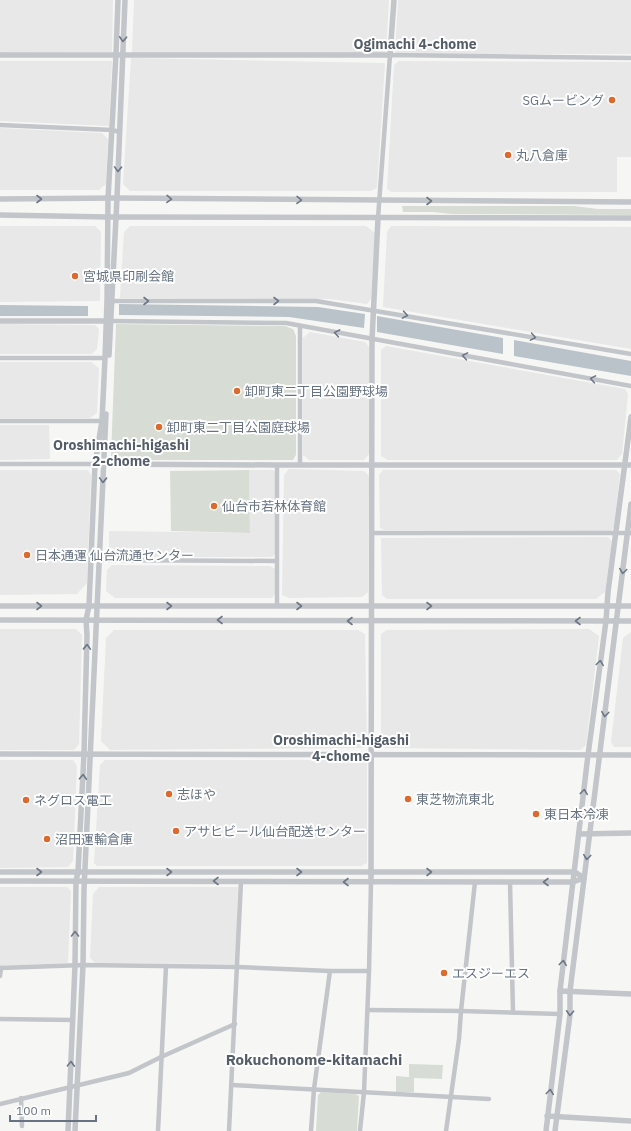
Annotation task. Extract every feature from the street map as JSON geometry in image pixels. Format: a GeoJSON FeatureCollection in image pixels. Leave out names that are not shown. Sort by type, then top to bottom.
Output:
{"type":"FeatureCollection","features":[{"type":"Feature","properties":{"kind":"street"},"geometry":{"type":"LineString","coordinates":[[68,1131],[75,965],[76,881],[78,872],[84,754],[87,635],[86,620],[89,606],[95,464],[102,421],[105,358],[116,217],[120,132],[118,0]]}},
{"type":"Feature","properties":{"kind":"street"},"geometry":{"type":"LineString","coordinates":[[110,301],[108,199],[112,130],[125,0]]}},
{"type":"Feature","properties":{"kind":"street"},"geometry":{"type":"LineString","coordinates":[[360,1131],[364,1092],[370,971],[372,872],[372,340],[379,200],[394,0]]}},
{"type":"Feature","properties":{"kind":"street"},"geometry":{"type":"LineString","coordinates":[[0,55],[390,55],[631,58]]}},
{"type":"Feature","properties":{"kind":"street"},"geometry":{"type":"LineString","coordinates":[[0,125],[112,130],[120,132]]}},
{"type":"Feature","properties":{"kind":"street"},"geometry":{"type":"LineString","coordinates":[[0,199],[117,198],[631,202]]}},
{"type":"Feature","properties":{"kind":"street"},"geometry":{"type":"LineString","coordinates":[[0,215],[108,217],[631,218]]}},
{"type":"Feature","properties":{"kind":"street"},"geometry":{"type":"LineString","coordinates":[[110,301],[316,301],[631,354]]}},
{"type":"Feature","properties":{"kind":"street"},"geometry":{"type":"LineString","coordinates":[[0,321],[286,323],[372,340],[631,386]]}},
{"type":"Feature","properties":{"kind":"street"},"geometry":{"type":"LineString","coordinates":[[75,1131],[83,965],[84,872],[104,464],[108,321]]}},
{"type":"Feature","properties":{"kind":"street"},"geometry":{"type":"LineString","coordinates":[[300,326],[300,465]]}},
{"type":"Feature","properties":{"kind":"street"},"geometry":{"type":"LineString","coordinates":[[0,358],[105,358]]}},
{"type":"Feature","properties":{"kind":"street"},"geometry":{"type":"LineString","coordinates":[[546,1131],[560,1014],[560,991],[588,755],[617,533],[628,465],[631,417]]}},
{"type":"Feature","properties":{"kind":"street"},"geometry":{"type":"LineString","coordinates":[[0,421],[102,421]]}},
{"type":"Feature","properties":{"kind":"street"},"geometry":{"type":"LineString","coordinates":[[0,464],[628,465]]}},
{"type":"Feature","properties":{"kind":"street"},"geometry":{"type":"LineString","coordinates":[[277,465],[277,606]]}},
{"type":"Feature","properties":{"kind":"street"},"geometry":{"type":"LineString","coordinates":[[556,1131],[570,1015],[570,991],[618,606],[629,533],[631,504]]}},
{"type":"Feature","properties":{"kind":"street"},"geometry":{"type":"LineString","coordinates":[[372,533],[629,533]]}},
{"type":"Feature","properties":{"kind":"street"},"geometry":{"type":"LineString","coordinates":[[100,560],[277,561]]}},
{"type":"Feature","properties":{"kind":"street"},"geometry":{"type":"LineString","coordinates":[[0,606],[631,606]]}},
{"type":"Feature","properties":{"kind":"street"},"geometry":{"type":"LineString","coordinates":[[0,620],[631,621]]}},
{"type":"Feature","properties":{"kind":"street"},"geometry":{"type":"LineString","coordinates":[[0,754],[631,755]]}},
{"type":"Feature","properties":{"kind":"street"},"geometry":{"type":"LineString","coordinates":[[579,834],[631,833]]}},
{"type":"Feature","properties":{"kind":"street"},"geometry":{"type":"LineString","coordinates":[[0,872],[575,872],[584,878]]}},
{"type":"Feature","properties":{"kind":"street"},"geometry":{"type":"LineString","coordinates":[[0,881],[573,882],[584,878]]}},
{"type":"Feature","properties":{"kind":"street"},"geometry":{"type":"LineString","coordinates":[[229,1131],[241,882]]}},
{"type":"Feature","properties":{"kind":"street"},"geometry":{"type":"LineString","coordinates":[[446,1131],[459,1039],[476,882]]}},
{"type":"Feature","properties":{"kind":"street"},"geometry":{"type":"LineString","coordinates":[[510,882],[513,1012]]}},
{"type":"Feature","properties":{"kind":"street"},"geometry":{"type":"LineString","coordinates":[[0,976],[0,968],[75,965],[238,967],[330,971],[370,971]]}},
{"type":"Feature","properties":{"kind":"street"},"geometry":{"type":"LineString","coordinates":[[158,1131],[166,966]]}},
{"type":"Feature","properties":{"kind":"street"},"geometry":{"type":"LineString","coordinates":[[311,1131],[314,1089],[330,971]]}},
{"type":"Feature","properties":{"kind":"street"},"geometry":{"type":"LineString","coordinates":[[560,991],[631,994]]}},
{"type":"Feature","properties":{"kind":"street"},"geometry":{"type":"LineString","coordinates":[[368,1010],[560,1014]]}},
{"type":"Feature","properties":{"kind":"street"},"geometry":{"type":"LineString","coordinates":[[0,1019],[73,1020]]}},
{"type":"Feature","properties":{"kind":"street"},"geometry":{"type":"LineString","coordinates":[[0,1104],[129,1073],[235,1024]]}},
{"type":"Feature","properties":{"kind":"street"},"geometry":{"type":"LineString","coordinates":[[232,1085],[489,1099]]}},
{"type":"Feature","properties":{"kind":"street"},"geometry":{"type":"LineString","coordinates":[[21,1098],[22,1126]]}},
{"type":"Feature","properties":{"kind":"street"},"geometry":{"type":"LineString","coordinates":[[548,1116],[631,1121]]}},
{"type":"Feature","properties":{"kind":"shaded area"},"geometry":{"type":"Polygon","coordinates":[[[0,0],[113,0],[112,52],[0,53],[0,0]]]}},
{"type":"Feature","properties":{"kind":"shaded area"},"geometry":{"type":"Polygon","coordinates":[[[134,0],[389,0],[386,51],[382,54],[132,53],[134,0]]]}},
{"type":"Feature","properties":{"kind":"shaded area"},"geometry":{"type":"Polygon","coordinates":[[[398,0],[631,0],[631,54],[398,54],[395,52],[398,0]]]}},
{"type":"Feature","properties":{"kind":"shaded area"},"geometry":{"type":"Polygon","coordinates":[[[131,58],[385,63],[377,188],[371,191],[130,191],[123,184],[131,58]]]}},
{"type":"Feature","properties":{"kind":"shaded area"},"geometry":{"type":"Polygon","coordinates":[[[0,61],[112,61],[109,126],[0,121],[0,61]]]}},
{"type":"Feature","properties":{"kind":"shaded area"},"geometry":{"type":"Polygon","coordinates":[[[399,61],[631,62],[631,157],[617,157],[617,192],[391,192],[387,189],[394,65],[399,61]]]}},
{"type":"Feature","properties":{"kind":"shaded area"},"geometry":{"type":"Polygon","coordinates":[[[0,128],[102,133],[108,139],[106,184],[99,190],[0,190],[0,128]]]}},
{"type":"Feature","properties":{"kind":"shaded area"},"geometry":{"type":"Polygon","coordinates":[[[402,206],[574,206],[598,209],[631,209],[631,215],[452,214],[403,212],[402,206]]]}},
{"type":"Feature","properties":{"kind":"shaded area"},"geometry":{"type":"Polygon","coordinates":[[[0,226],[95,226],[101,232],[100,301],[0,302],[0,226]]]}},
{"type":"Feature","properties":{"kind":"shaded area"},"geometry":{"type":"Polygon","coordinates":[[[130,226],[366,226],[375,233],[371,299],[367,304],[330,299],[120,298],[124,232],[130,226]]]}},
{"type":"Feature","properties":{"kind":"shaded area"},"geometry":{"type":"Polygon","coordinates":[[[391,226],[631,227],[631,349],[383,307],[387,232],[391,226]]]}},
{"type":"Feature","properties":{"kind":"shaded area"},"geometry":{"type":"Polygon","coordinates":[[[119,304],[318,307],[365,314],[364,328],[289,317],[119,315],[119,304]]]}},
{"type":"Feature","properties":{"kind":"shaded area"},"geometry":{"type":"Polygon","coordinates":[[[0,305],[88,306],[88,316],[0,316],[0,305]]]}},
{"type":"Feature","properties":{"kind":"shaded area"},"geometry":{"type":"Polygon","coordinates":[[[377,316],[503,338],[503,354],[377,332],[377,316]]]}},
{"type":"Feature","properties":{"kind":"shaded area"},"geometry":{"type":"Polygon","coordinates":[[[0,324],[95,325],[99,329],[97,349],[92,354],[0,354],[0,324]]]}},
{"type":"Feature","properties":{"kind":"shaded area"},"geometry":{"type":"Polygon","coordinates":[[[116,324],[285,326],[293,329],[296,336],[296,455],[293,460],[114,460],[111,456],[116,324]]]}},
{"type":"Feature","properties":{"kind":"shaded area"},"geometry":{"type":"Polygon","coordinates":[[[310,332],[365,342],[369,347],[369,454],[364,460],[309,460],[303,455],[303,338],[310,332]]]}},
{"type":"Feature","properties":{"kind":"shaded area"},"geometry":{"type":"Polygon","coordinates":[[[514,340],[631,361],[631,376],[514,356],[514,340]]]}},
{"type":"Feature","properties":{"kind":"shaded area"},"geometry":{"type":"Polygon","coordinates":[[[386,346],[625,389],[628,394],[622,454],[617,460],[388,460],[381,456],[381,350],[386,346]]]}},
{"type":"Feature","properties":{"kind":"shaded area"},"geometry":{"type":"Polygon","coordinates":[[[0,362],[91,362],[99,368],[97,413],[90,418],[0,418],[0,362]]]}},
{"type":"Feature","properties":{"kind":"shaded area"},"geometry":{"type":"Polygon","coordinates":[[[0,425],[49,425],[50,459],[0,460],[0,425]]]}},
{"type":"Feature","properties":{"kind":"shaded area"},"geometry":{"type":"Polygon","coordinates":[[[289,469],[364,471],[369,476],[368,592],[362,597],[289,598],[282,595],[284,475],[289,469]]]}},
{"type":"Feature","properties":{"kind":"shaded area"},"geometry":{"type":"Polygon","coordinates":[[[0,470],[88,470],[91,475],[87,583],[77,594],[0,595],[0,470]]]}},
{"type":"Feature","properties":{"kind":"shaded area"},"geometry":{"type":"Polygon","coordinates":[[[249,470],[273,470],[276,473],[275,554],[272,557],[109,556],[109,531],[250,533],[249,470]]]}},
{"type":"Feature","properties":{"kind":"shaded area"},"geometry":{"type":"Polygon","coordinates":[[[249,470],[250,533],[171,531],[170,471],[249,470]]]}},
{"type":"Feature","properties":{"kind":"shaded area"},"geometry":{"type":"Polygon","coordinates":[[[383,470],[616,470],[620,474],[614,527],[611,531],[384,530],[380,528],[379,475],[383,470]]]}},
{"type":"Feature","properties":{"kind":"shaded area"},"geometry":{"type":"Polygon","coordinates":[[[608,537],[612,541],[605,592],[596,599],[387,599],[382,595],[381,538],[608,537]]]}},
{"type":"Feature","properties":{"kind":"shaded area"},"geometry":{"type":"Polygon","coordinates":[[[112,565],[270,566],[275,569],[275,594],[272,598],[115,598],[106,591],[107,570],[112,565]]]}},
{"type":"Feature","properties":{"kind":"shaded area"},"geometry":{"type":"Polygon","coordinates":[[[0,629],[76,629],[82,635],[79,744],[74,750],[0,750],[0,629]]]}},
{"type":"Feature","properties":{"kind":"shaded area"},"geometry":{"type":"Polygon","coordinates":[[[589,629],[599,636],[586,745],[580,750],[386,748],[381,742],[381,634],[387,630],[589,629]]]}},
{"type":"Feature","properties":{"kind":"shaded area"},"geometry":{"type":"Polygon","coordinates":[[[114,630],[358,630],[365,634],[367,743],[362,748],[110,750],[101,741],[106,638],[114,630]]]}},
{"type":"Feature","properties":{"kind":"shaded area"},"geometry":{"type":"Polygon","coordinates":[[[631,632],[631,747],[614,747],[611,742],[623,638],[631,632]]]}},
{"type":"Feature","properties":{"kind":"shaded area"},"geometry":{"type":"Polygon","coordinates":[[[0,760],[73,760],[77,766],[73,861],[68,867],[0,868],[0,760]]]}},
{"type":"Feature","properties":{"kind":"shaded area"},"geometry":{"type":"Polygon","coordinates":[[[105,760],[363,760],[367,763],[367,863],[361,866],[97,866],[94,863],[100,765],[105,760]]]}},
{"type":"Feature","properties":{"kind":"shaded area"},"geometry":{"type":"Polygon","coordinates":[[[0,887],[67,887],[71,891],[68,963],[0,966],[0,887]]]}},
{"type":"Feature","properties":{"kind":"shaded area"},"geometry":{"type":"Polygon","coordinates":[[[99,887],[238,887],[236,964],[95,963],[90,958],[93,894],[99,887]]]}},
{"type":"Feature","properties":{"kind":"shaded area"},"geometry":{"type":"Polygon","coordinates":[[[409,1064],[443,1065],[442,1079],[414,1078],[414,1092],[396,1092],[396,1076],[409,1077],[409,1064]]]}},
{"type":"Feature","properties":{"kind":"shaded area"},"geometry":{"type":"Polygon","coordinates":[[[321,1092],[355,1094],[359,1096],[357,1131],[316,1131],[318,1095],[321,1092]]]}},
{"type":"Feature","properties":{"kind":"place","name":"SGムービング"},"geometry":{"type":"Point","coordinates":[612,100]}},
{"type":"Feature","properties":{"kind":"place","name":"丸八倉庫"},"geometry":{"type":"Point","coordinates":[508,155]}},
{"type":"Feature","properties":{"kind":"place","name":"宮城県印刷会館"},"geometry":{"type":"Point","coordinates":[75,276]}},
{"type":"Feature","properties":{"kind":"place","name":"卸町東二丁目公園野球場"},"geometry":{"type":"Point","coordinates":[237,391]}},
{"type":"Feature","properties":{"kind":"place","name":"卸町東二丁目公園庭球場"},"geometry":{"type":"Point","coordinates":[159,427]}},
{"type":"Feature","properties":{"kind":"place","name":"仙台市若林体育館"},"geometry":{"type":"Point","coordinates":[214,506]}},
{"type":"Feature","properties":{"kind":"place","name":"日本通運 仙台流通センター"},"geometry":{"type":"Point","coordinates":[27,555]}},
{"type":"Feature","properties":{"kind":"place","name":"志ほや"},"geometry":{"type":"Point","coordinates":[169,794]}},
{"type":"Feature","properties":{"kind":"place","name":"東芝物流東北"},"geometry":{"type":"Point","coordinates":[408,799]}},
{"type":"Feature","properties":{"kind":"place","name":"ネグロス電工"},"geometry":{"type":"Point","coordinates":[26,800]}},
{"type":"Feature","properties":{"kind":"place","name":"東日本冷凍"},"geometry":{"type":"Point","coordinates":[536,814]}},
{"type":"Feature","properties":{"kind":"place","name":"アサヒビール仙台配送センター"},"geometry":{"type":"Point","coordinates":[176,831]}},
{"type":"Feature","properties":{"kind":"place","name":"沼田運輸倉庫"},"geometry":{"type":"Point","coordinates":[47,839]}},
{"type":"Feature","properties":{"kind":"place","name":"エスジーエス"},"geometry":{"type":"Point","coordinates":[444,973]}},
{"type":"Feature","properties":{"kind":"district","name":"Ogimachi 4-chome"},"geometry":{"type":"Point","coordinates":[415,44]}},
{"type":"Feature","properties":{"kind":"district","name":"Oroshimachi-higashi 2-chome"},"geometry":{"type":"Point","coordinates":[121,454]}},
{"type":"Feature","properties":{"kind":"district","name":"Oroshimachi-higashi 4-chome"},"geometry":{"type":"Point","coordinates":[341,748]}},
{"type":"Feature","properties":{"kind":"district","name":"Rokuchonome-kitamachi"},"geometry":{"type":"Point","coordinates":[314,1059]}}]}
